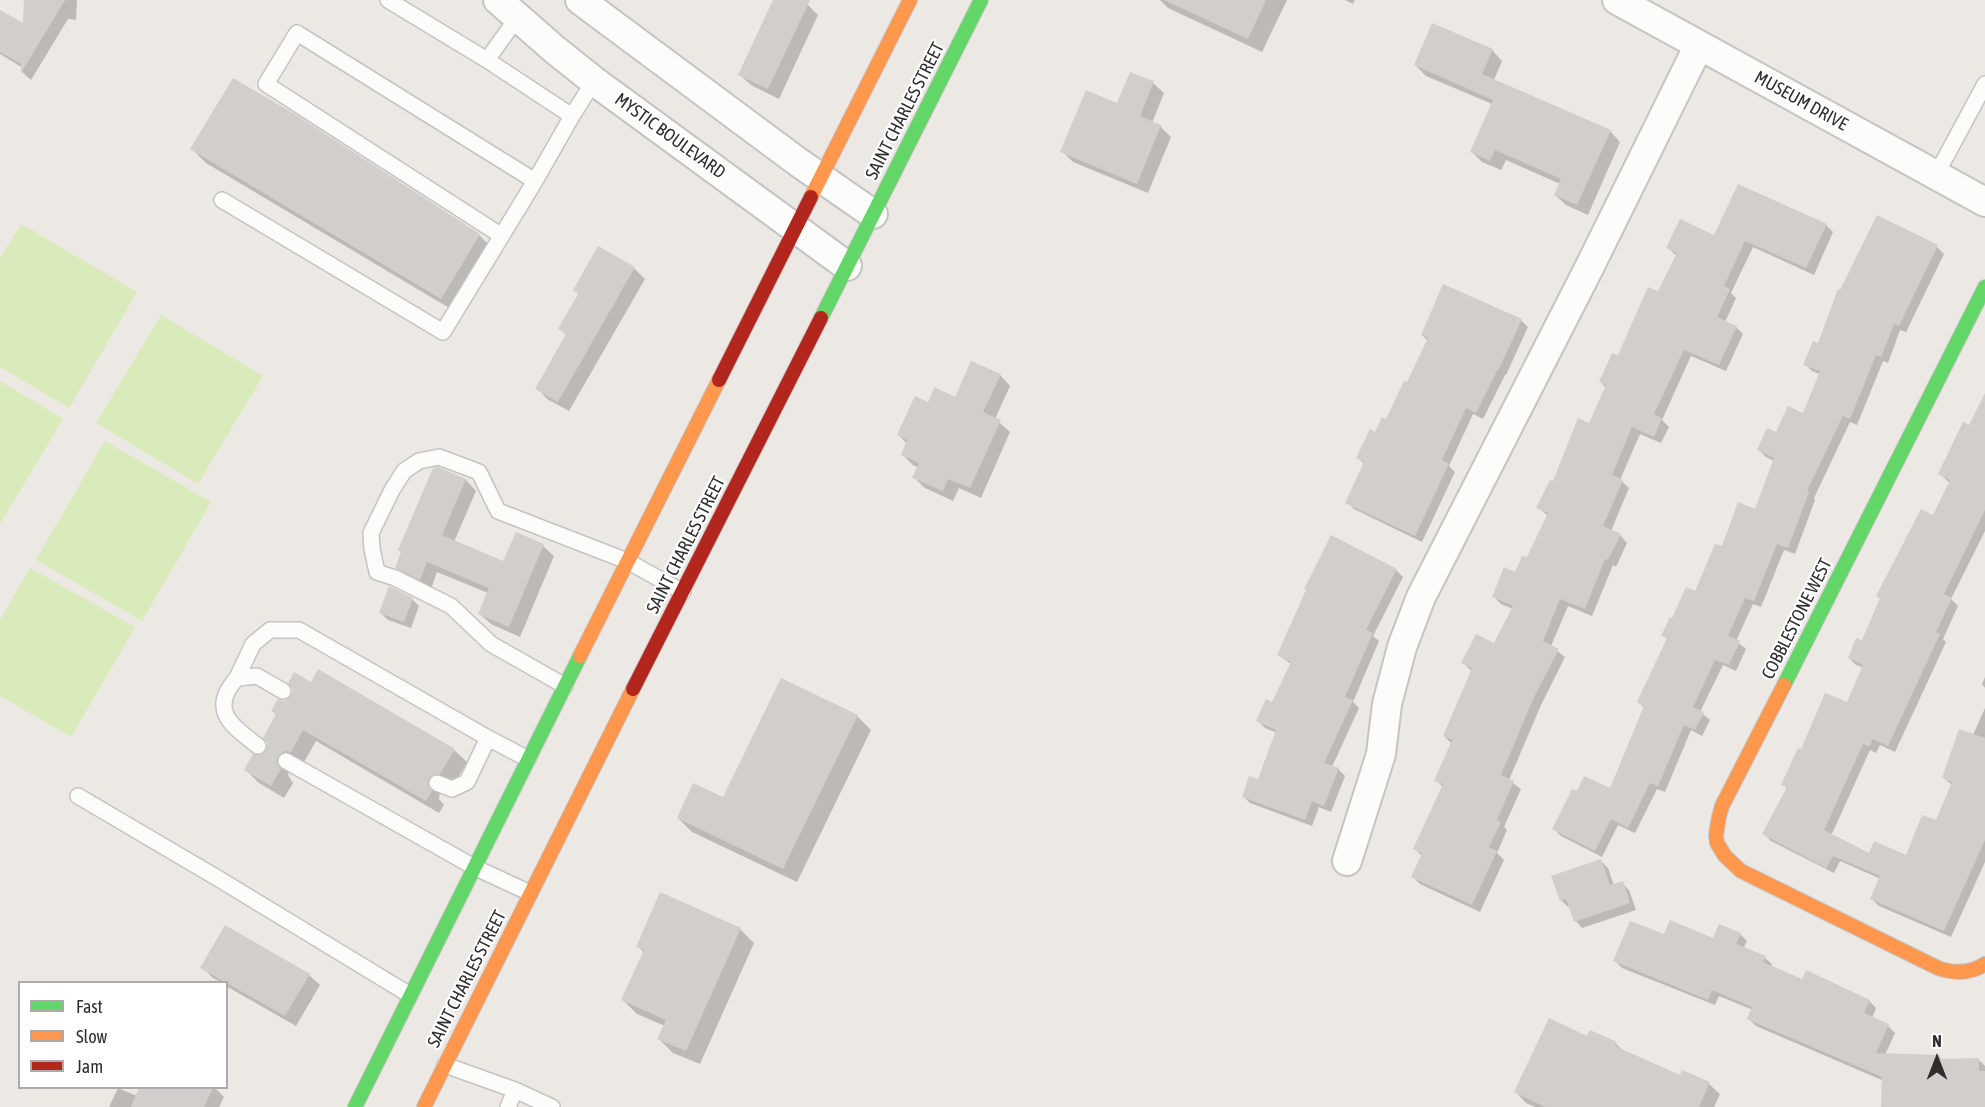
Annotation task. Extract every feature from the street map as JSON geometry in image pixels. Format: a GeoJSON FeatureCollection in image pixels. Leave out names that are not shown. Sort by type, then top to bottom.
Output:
{"type":"FeatureCollection","features":[{"type":"Feature","properties":{"kind":"street"},"geometry":{"type":"LineString","coordinates":[[580,0],[820,178],[873,214]]}},
{"type":"Feature","properties":{"kind":"street"},"geometry":{"type":"LineString","coordinates":[[355,1107],[909,0]]}},
{"type":"Feature","properties":{"kind":"street","name":"SAINT CHARLES STREET"},"geometry":{"type":"LineString","coordinates":[[424,1107],[981,0]]}},
{"type":"Feature","properties":{"kind":"street","name":"MUSEUM DRIVE"},"geometry":{"type":"LineString","coordinates":[[1617,0],[1985,202]]}},
{"type":"Feature","properties":{"kind":"street","name":"MYSTIC BOULEVARD"},"geometry":{"type":"LineString","coordinates":[[507,9],[594,81],[847,266]]}},
{"type":"Feature","properties":{"kind":"street"},"geometry":{"type":"LineString","coordinates":[[1347,861],[1381,754],[1387,704],[1402,647],[1421,597],[1589,268],[1699,45]]}},
{"type":"Feature","properties":{"kind":"street","name":"COBBLESTONE WEST"},"geometry":{"type":"LineString","coordinates":[[1985,287],[1722,806],[1715,826],[1716,840],[1724,857],[1741,871],[1951,973],[1979,969],[1985,964]]}},
{"type":"Feature","properties":{"kind":"lane"},"geometry":{"type":"LineString","coordinates":[[388,0],[487,60],[572,116]]}},
{"type":"Feature","properties":{"kind":"lane"},"geometry":{"type":"LineString","coordinates":[[487,60],[507,9]]}},
{"type":"Feature","properties":{"kind":"lane"},"geometry":{"type":"LineString","coordinates":[[502,236],[267,84],[297,33],[536,181]]}},
{"type":"Feature","properties":{"kind":"lane"},"geometry":{"type":"LineString","coordinates":[[222,200],[443,332],[536,181],[594,81]]}},
{"type":"Feature","properties":{"kind":"lane"},"geometry":{"type":"LineString","coordinates":[[1936,175],[1985,84]]}},
{"type":"Feature","properties":{"kind":"lane"},"geometry":{"type":"LineString","coordinates":[[565,686],[491,644],[451,606],[395,578],[377,572],[371,533],[404,471],[419,461],[439,457],[478,472],[498,512],[627,561],[683,592]]}},
{"type":"Feature","properties":{"kind":"lane"},"geometry":{"type":"LineString","coordinates":[[258,746],[230,724],[223,704],[228,687],[237,678],[253,644],[270,630],[299,630],[528,759]]}},
{"type":"Feature","properties":{"kind":"lane"},"geometry":{"type":"LineString","coordinates":[[237,678],[256,676],[283,691]]}},
{"type":"Feature","properties":{"kind":"lane"},"geometry":{"type":"LineString","coordinates":[[437,783],[452,789],[468,782],[488,738]]}},
{"type":"Feature","properties":{"kind":"lane"},"geometry":{"type":"LineString","coordinates":[[286,761],[474,867],[530,893]]}},
{"type":"Feature","properties":{"kind":"lane"},"geometry":{"type":"LineString","coordinates":[[78,796],[410,995]]}},
{"type":"Feature","properties":{"kind":"lane"},"geometry":{"type":"LineString","coordinates":[[445,1065],[515,1090],[552,1107]]}},
{"type":"Feature","properties":{"kind":"lane"},"geometry":{"type":"LineString","coordinates":[[508,1107],[515,1090]]}},
{"type":"Feature","properties":{"kind":"green space"},"geometry":{"type":"Polygon","coordinates":[[[21,224],[137,292],[69,408],[0,367],[0,259],[21,224]]]}},
{"type":"Feature","properties":{"kind":"green space"},"geometry":{"type":"Polygon","coordinates":[[[161,315],[263,376],[198,484],[96,423],[161,315]]]}},
{"type":"Feature","properties":{"kind":"green space"},"geometry":{"type":"Polygon","coordinates":[[[0,381],[63,419],[0,524],[0,381]]]}},
{"type":"Feature","properties":{"kind":"green space"},"geometry":{"type":"Polygon","coordinates":[[[105,441],[211,502],[142,621],[36,560],[105,441]]]}},
{"type":"Feature","properties":{"kind":"green space"},"geometry":{"type":"Polygon","coordinates":[[[30,568],[135,627],[71,737],[0,696],[0,620],[30,568]]]}},
{"type":"Feature","properties":{"kind":"building"},"geometry":{"type":"Polygon","coordinates":[[[24,0],[65,0],[21,73],[21,64],[0,52],[0,10],[23,23],[24,0]]]}},
{"type":"Feature","properties":{"kind":"building"},"geometry":{"type":"Polygon","coordinates":[[[773,0],[810,0],[768,89],[738,75],[773,0]]]}},
{"type":"Feature","properties":{"kind":"building"},"geometry":{"type":"Polygon","coordinates":[[[1164,0],[1266,0],[1248,39],[1164,0]]]}},
{"type":"Feature","properties":{"kind":"building"},"geometry":{"type":"Polygon","coordinates":[[[1432,23],[1493,49],[1482,74],[1611,130],[1577,205],[1554,195],[1561,179],[1495,150],[1490,161],[1470,152],[1493,100],[1414,65],[1432,23]]]}},
{"type":"Feature","properties":{"kind":"building"},"geometry":{"type":"Polygon","coordinates":[[[1130,72],[1154,81],[1140,116],[1161,125],[1137,184],[1060,152],[1086,90],[1117,103],[1130,72]]]}},
{"type":"Feature","properties":{"kind":"building"},"geometry":{"type":"Polygon","coordinates":[[[233,78],[298,116],[480,234],[441,299],[190,149],[233,78]]]}},
{"type":"Feature","properties":{"kind":"building"},"geometry":{"type":"Polygon","coordinates":[[[1738,184],[1827,224],[1806,268],[1745,241],[1724,286],[1730,289],[1717,317],[1737,326],[1719,365],[1684,350],[1654,414],[1662,418],[1654,437],[1632,427],[1612,475],[1623,480],[1603,526],[1621,534],[1608,560],[1605,559],[1585,609],[1560,599],[1543,641],[1559,649],[1534,697],[1501,775],[1514,781],[1497,820],[1501,822],[1489,847],[1497,851],[1472,905],[1411,877],[1422,853],[1413,849],[1443,784],[1434,781],[1452,740],[1443,736],[1472,668],[1461,663],[1476,634],[1494,643],[1513,606],[1492,597],[1504,567],[1515,572],[1522,556],[1527,557],[1548,513],[1536,508],[1550,480],[1553,481],[1578,418],[1589,423],[1606,385],[1599,382],[1612,353],[1618,355],[1648,287],[1658,291],[1677,253],[1666,248],[1680,219],[1714,235],[1738,184]]]}},
{"type":"Feature","properties":{"kind":"building"},"geometry":{"type":"Polygon","coordinates":[[[1877,215],[1938,245],[1899,326],[1894,324],[1881,357],[1876,355],[1850,419],[1843,416],[1807,491],[1809,492],[1788,548],[1777,544],[1754,601],[1745,598],[1728,636],[1740,641],[1729,665],[1715,660],[1693,707],[1704,712],[1695,730],[1684,725],[1658,786],[1650,783],[1628,828],[1611,819],[1595,851],[1552,829],[1572,789],[1577,791],[1584,776],[1610,788],[1644,706],[1637,702],[1667,638],[1661,636],[1686,587],[1695,591],[1715,544],[1722,546],[1738,502],[1755,509],[1774,458],[1757,450],[1767,428],[1776,432],[1788,406],[1803,413],[1820,371],[1803,365],[1813,341],[1818,343],[1838,289],[1840,290],[1877,215]]]}},
{"type":"Feature","properties":{"kind":"building"},"geometry":{"type":"Polygon","coordinates":[[[598,246],[635,267],[558,402],[535,389],[566,334],[558,329],[578,294],[573,290],[598,246]]]}},
{"type":"Feature","properties":{"kind":"building"},"geometry":{"type":"Polygon","coordinates":[[[1443,284],[1522,319],[1476,413],[1466,408],[1442,460],[1449,464],[1415,536],[1345,503],[1364,462],[1356,458],[1370,429],[1375,432],[1382,417],[1386,419],[1428,338],[1421,335],[1443,284]]]}},
{"type":"Feature","properties":{"kind":"building"},"geometry":{"type":"Polygon","coordinates":[[[971,361],[1001,374],[983,412],[1001,420],[970,488],[948,479],[943,491],[912,478],[919,463],[901,455],[907,440],[897,435],[915,396],[928,402],[934,387],[955,397],[971,361]]]}},
{"type":"Feature","properties":{"kind":"building"},"geometry":{"type":"Polygon","coordinates":[[[1985,393],[1985,510],[1944,594],[1952,598],[1936,632],[1940,634],[1888,746],[1873,739],[1869,747],[1863,744],[1824,830],[1869,853],[1874,841],[1906,855],[1922,815],[1936,820],[1952,782],[1942,778],[1959,729],[1985,738],[1985,840],[1944,931],[1870,899],[1880,876],[1833,856],[1826,868],[1762,834],[1787,787],[1781,785],[1798,748],[1801,749],[1825,693],[1847,702],[1863,665],[1848,658],[1856,638],[1862,640],[1880,598],[1876,596],[1921,509],[1933,515],[1950,480],[1938,474],[1963,422],[1969,425],[1985,393]]]}},
{"type":"Feature","properties":{"kind":"building"},"geometry":{"type":"Polygon","coordinates":[[[438,467],[466,479],[442,535],[503,561],[516,532],[544,544],[509,627],[478,614],[489,588],[427,562],[420,580],[395,568],[401,552],[398,550],[433,468],[438,467]]]}},
{"type":"Feature","properties":{"kind":"building"},"geometry":{"type":"Polygon","coordinates":[[[1331,535],[1397,569],[1366,630],[1373,633],[1345,697],[1353,700],[1324,763],[1339,768],[1324,806],[1312,801],[1305,820],[1242,797],[1249,776],[1258,779],[1276,730],[1256,721],[1266,699],[1272,702],[1291,662],[1277,655],[1306,590],[1304,589],[1331,535]]]}},
{"type":"Feature","properties":{"kind":"building"},"geometry":{"type":"Polygon","coordinates":[[[389,586],[413,598],[404,622],[379,613],[389,586]]]}},
{"type":"Feature","properties":{"kind":"building"},"geometry":{"type":"Polygon","coordinates":[[[318,669],[455,749],[440,774],[435,774],[428,779],[428,785],[432,791],[426,801],[303,730],[291,752],[285,751],[278,756],[276,762],[281,769],[271,786],[244,770],[253,754],[261,755],[266,751],[267,743],[263,738],[276,714],[271,711],[278,699],[284,701],[291,696],[293,690],[288,683],[294,672],[311,682],[318,669]]]}},
{"type":"Feature","properties":{"kind":"building"},"geometry":{"type":"Polygon","coordinates":[[[781,678],[858,715],[783,869],[677,818],[693,783],[723,797],[781,678]]]}},
{"type":"Feature","properties":{"kind":"building"},"geometry":{"type":"Polygon","coordinates":[[[1601,859],[1610,885],[1623,881],[1630,903],[1574,922],[1566,899],[1560,901],[1551,876],[1601,859]]]}},
{"type":"Feature","properties":{"kind":"building"},"geometry":{"type":"Polygon","coordinates":[[[660,892],[741,928],[686,1051],[657,1039],[666,1020],[621,1000],[644,950],[636,947],[660,892]]]}},
{"type":"Feature","properties":{"kind":"building"},"geometry":{"type":"Polygon","coordinates":[[[1670,920],[1713,938],[1719,924],[1741,933],[1736,944],[1766,956],[1763,962],[1802,979],[1806,970],[1870,1000],[1864,1013],[1889,1024],[1876,1053],[1940,1055],[1940,1059],[1979,1058],[1979,1071],[1985,1071],[1985,1107],[1881,1107],[1882,1077],[1747,1019],[1752,1007],[1712,990],[1708,1000],[1613,961],[1630,921],[1664,934],[1670,920]]]}},
{"type":"Feature","properties":{"kind":"building"},"geometry":{"type":"Polygon","coordinates":[[[225,925],[310,974],[285,1016],[228,984],[228,981],[223,981],[200,968],[225,925]]]}},
{"type":"Feature","properties":{"kind":"building"},"geometry":{"type":"Polygon","coordinates":[[[1549,1018],[1587,1036],[1590,1030],[1617,1042],[1615,1046],[1680,1075],[1682,1070],[1710,1082],[1699,1107],[1545,1107],[1514,1092],[1549,1018]]]}},
{"type":"Feature","properties":{"kind":"building"},"geometry":{"type":"Polygon","coordinates":[[[139,1089],[213,1089],[204,1107],[131,1107],[139,1089]]]}},
{"type":"Feature","properties":{"kind":"traffic: fast"},"geometry":{"type":"LineString","coordinates":[[821,318],[981,0]]}},
{"type":"Feature","properties":{"kind":"traffic: fast"},"geometry":{"type":"LineString","coordinates":[[1784,685],[1985,287]]}},
{"type":"Feature","properties":{"kind":"traffic: fast"},"geometry":{"type":"LineString","coordinates":[[355,1107],[580,656]]}},
{"type":"Feature","properties":{"kind":"traffic: slow"},"geometry":{"type":"LineString","coordinates":[[811,197],[910,0]]}},
{"type":"Feature","properties":{"kind":"traffic: slow"},"geometry":{"type":"LineString","coordinates":[[580,656],[719,380]]}},
{"type":"Feature","properties":{"kind":"traffic: slow"},"geometry":{"type":"LineString","coordinates":[[1784,685],[1722,806],[1716,835],[1717,843],[1725,856],[1741,871],[1938,968],[1962,972],[1974,970],[1985,964]]}},
{"type":"Feature","properties":{"kind":"traffic: slow"},"geometry":{"type":"LineString","coordinates":[[424,1107],[633,689]]}},
{"type":"Feature","properties":{"kind":"traffic: jam"},"geometry":{"type":"LineString","coordinates":[[719,380],[811,197]]}},
{"type":"Feature","properties":{"kind":"traffic: jam"},"geometry":{"type":"LineString","coordinates":[[633,689],[821,318]]}}]}
